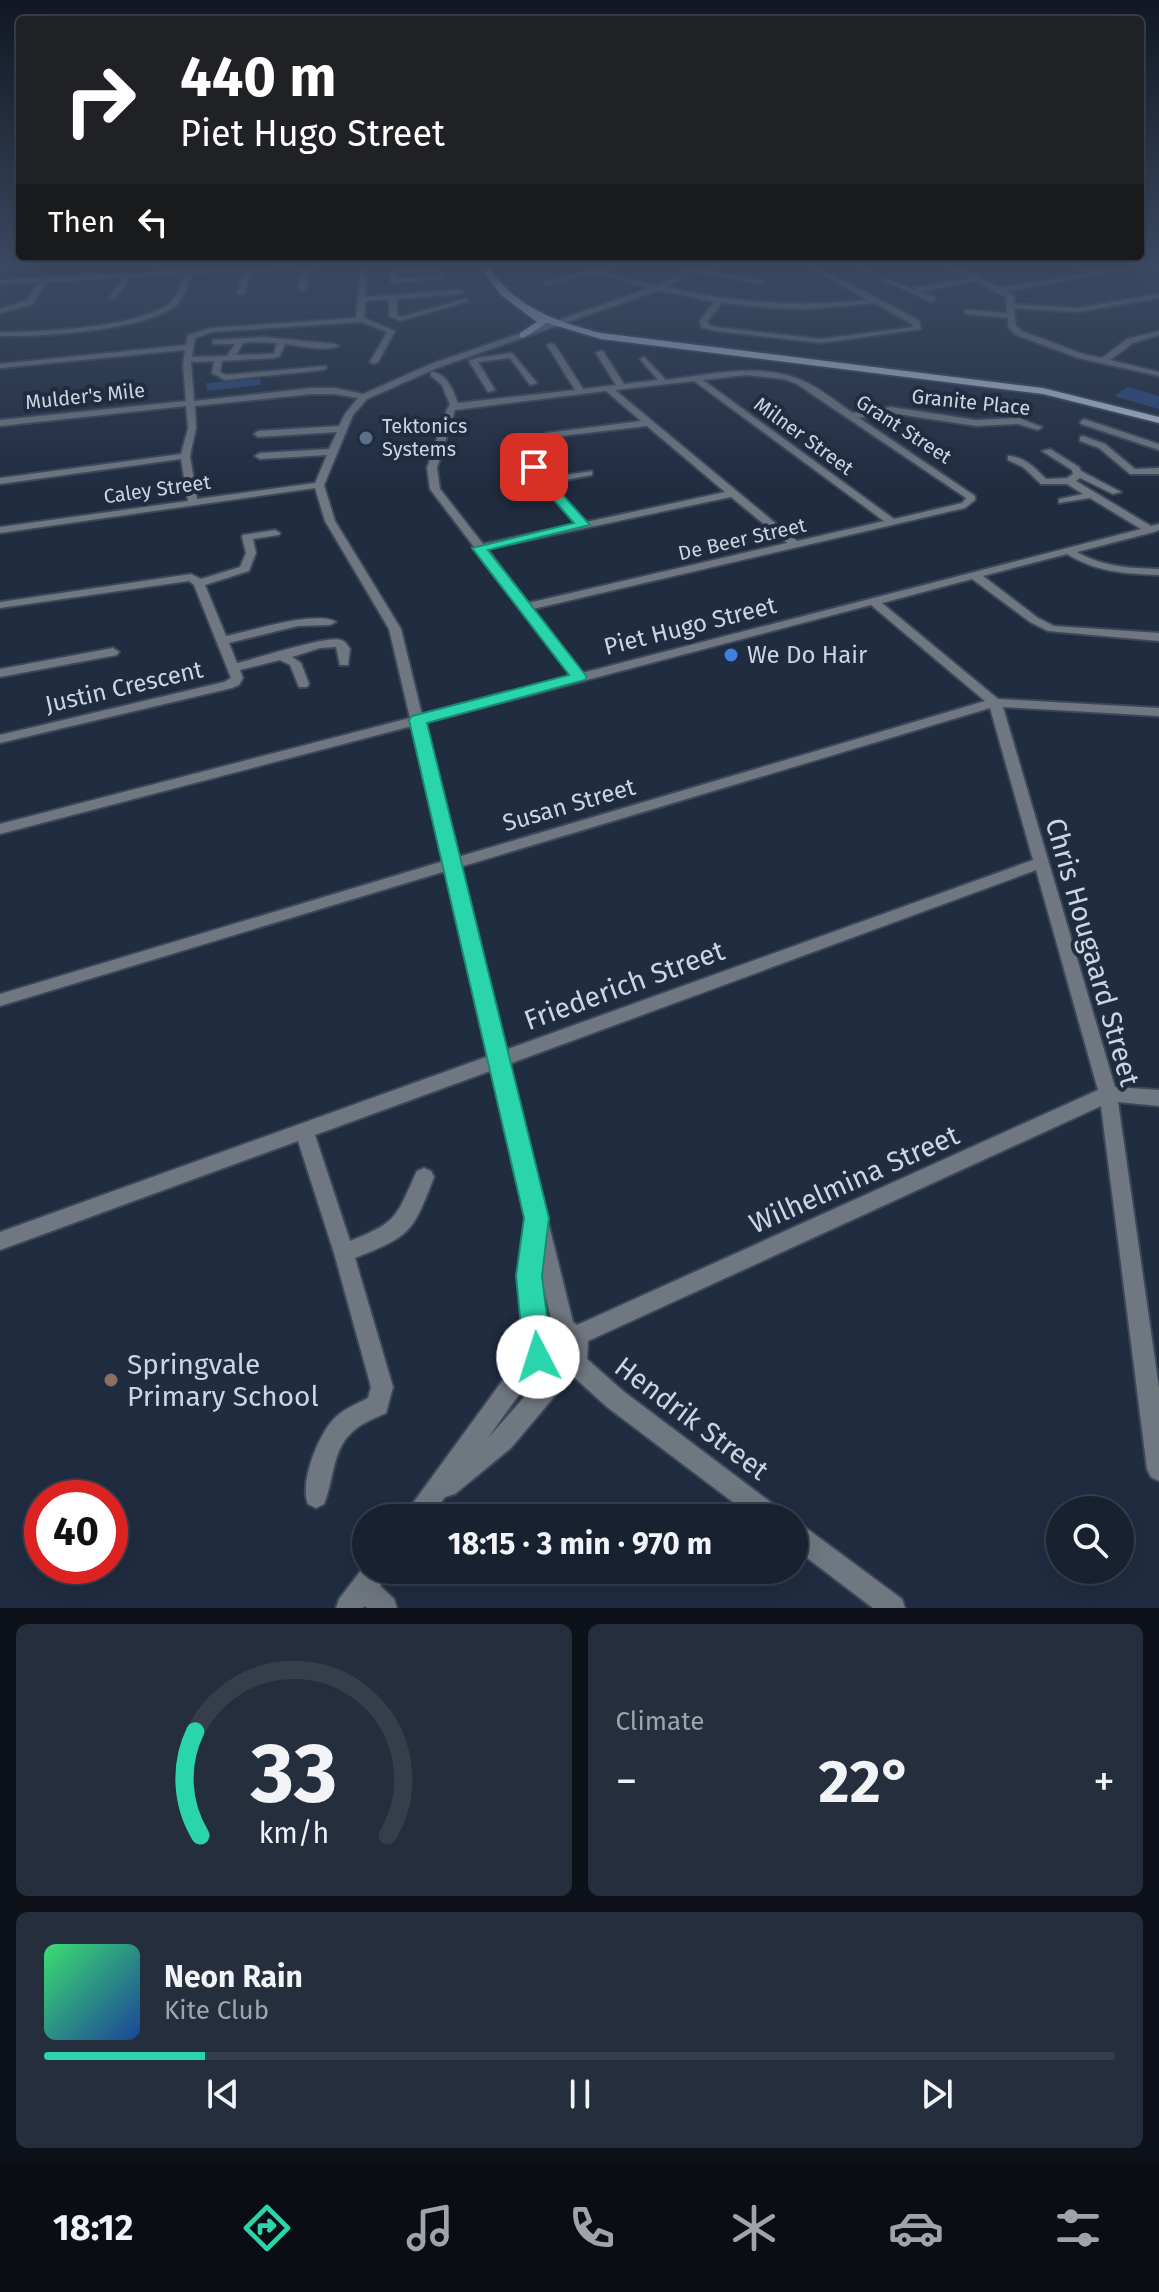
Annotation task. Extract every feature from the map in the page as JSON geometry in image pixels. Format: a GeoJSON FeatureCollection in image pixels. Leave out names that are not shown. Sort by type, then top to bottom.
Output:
{"type":"FeatureCollection","features":[{"type":"Feature","properties":{"kind":"main road"},"geometry":{"type":"LineString","coordinates":[[617,339],[1043,391],[1159,420]]}},
{"type":"Feature","properties":{"kind":"street"},"geometry":{"type":"LineString","coordinates":[[191,339],[187,360],[192,428],[185,456],[193,502]]}},
{"type":"Feature","properties":{"kind":"street"},"geometry":{"type":"LineString","coordinates":[[374,362],[380,353],[393,349],[385,344],[386,339]]}},
{"type":"Feature","properties":{"kind":"street"},"geometry":{"type":"LineString","coordinates":[[381,399],[515,339]]}},
{"type":"Feature","properties":{"kind":"street"},"geometry":{"type":"LineString","coordinates":[[801,339],[841,339]]}},
{"type":"Feature","properties":{"kind":"street"},"geometry":{"type":"LineString","coordinates":[[1036,339],[1102,362],[1159,374]]}},
{"type":"Feature","properties":{"kind":"street"},"geometry":{"type":"LineString","coordinates":[[1102,362],[1137,339]]}},
{"type":"Feature","properties":{"kind":"street"},"geometry":{"type":"LineString","coordinates":[[230,358],[240,341]]}},
{"type":"Feature","properties":{"kind":"street"},"geometry":{"type":"LineString","coordinates":[[187,360],[274,355],[282,341]]}},
{"type":"Feature","properties":{"kind":"street"},"geometry":{"type":"LineString","coordinates":[[216,342],[282,341],[335,346]]}},
{"type":"Feature","properties":{"kind":"street"},"geometry":{"type":"LineString","coordinates":[[551,345],[580,391]]}},
{"type":"Feature","properties":{"kind":"street"},"geometry":{"type":"LineString","coordinates":[[0,366],[188,347]]}},
{"type":"Feature","properties":{"kind":"street"},"geometry":{"type":"LineString","coordinates":[[600,353],[621,386]]}},
{"type":"Feature","properties":{"kind":"street"},"geometry":{"type":"LineString","coordinates":[[429,1504],[503,1440],[580,1352],[570,1332],[536,1218],[395,627],[330,521],[319,485],[341,429],[354,406],[364,397],[415,373],[479,356],[513,355],[533,383]]}},
{"type":"Feature","properties":{"kind":"street"},"geometry":{"type":"LineString","coordinates":[[479,356],[491,390]]}},
{"type":"Feature","properties":{"kind":"street"},"geometry":{"type":"LineString","coordinates":[[218,358],[216,373],[225,378],[323,368]]}},
{"type":"Feature","properties":{"kind":"street"},"geometry":{"type":"LineString","coordinates":[[644,359],[664,382]]}},
{"type":"Feature","properties":{"kind":"street","name":"Milner Street"},"geometry":{"type":"LineString","coordinates":[[690,363],[699,377],[892,522]]}},
{"type":"Feature","properties":{"kind":"street"},"geometry":{"type":"LineString","coordinates":[[455,406],[699,377],[719,371],[718,368]]}},
{"type":"Feature","properties":{"kind":"street","name":"Grant Street"},"geometry":{"type":"LineString","coordinates":[[699,377],[759,373],[800,382],[966,491],[972,498],[965,505]]}},
{"type":"Feature","properties":{"kind":"street"},"geometry":{"type":"LineString","coordinates":[[434,374],[446,384],[455,406],[446,424],[431,478],[438,495],[579,677]]}},
{"type":"Feature","properties":{"kind":"street"},"geometry":{"type":"LineString","coordinates":[[607,388],[795,545]]}},
{"type":"Feature","properties":{"kind":"street","name":"Mulder's Mile"},"geometry":{"type":"LineString","coordinates":[[0,423],[320,390],[364,397]]}},
{"type":"Feature","properties":{"kind":"street","name":"Granite Place"},"geometry":{"type":"LineString","coordinates":[[853,416],[891,410],[976,423],[1019,421],[1038,427]]}},
{"type":"Feature","properties":{"kind":"street"},"geometry":{"type":"LineString","coordinates":[[1084,422],[1159,447]]}},
{"type":"Feature","properties":{"kind":"street"},"geometry":{"type":"LineString","coordinates":[[583,525],[534,467],[541,441],[546,436],[648,423]]}},
{"type":"Feature","properties":{"kind":"street"},"geometry":{"type":"LineString","coordinates":[[258,434],[341,429]]}},
{"type":"Feature","properties":{"kind":"street"},"geometry":{"type":"LineString","coordinates":[[1083,439],[1100,445],[1133,472],[1159,471]]}},
{"type":"Feature","properties":{"kind":"street"},"geometry":{"type":"LineString","coordinates":[[1047,451],[1078,473],[1116,492]]}},
{"type":"Feature","properties":{"kind":"street"},"geometry":{"type":"LineString","coordinates":[[260,456],[331,452]]}},
{"type":"Feature","properties":{"kind":"street"},"geometry":{"type":"LineString","coordinates":[[0,481],[185,456]]}},
{"type":"Feature","properties":{"kind":"street"},"geometry":{"type":"LineString","coordinates":[[1011,458],[1026,465],[1044,482],[1069,481],[1154,529]]}},
{"type":"Feature","properties":{"kind":"street"},"geometry":{"type":"LineString","coordinates":[[544,481],[589,473]]}},
{"type":"Feature","properties":{"kind":"street"},"geometry":{"type":"LineString","coordinates":[[1069,481],[1078,473]]}},
{"type":"Feature","properties":{"kind":"street","name":"Caley Street"},"geometry":{"type":"LineString","coordinates":[[0,530],[319,485]]}},
{"type":"Feature","properties":{"kind":"street"},"geometry":{"type":"LineString","coordinates":[[479,548],[734,493]]}},
{"type":"Feature","properties":{"kind":"street"},"geometry":{"type":"LineString","coordinates":[[1062,501],[1090,495]]}},
{"type":"Feature","properties":{"kind":"street","name":"De Beer Street"},"geometry":{"type":"LineString","coordinates":[[527,607],[965,505]]}},
{"type":"Feature","properties":{"kind":"street","name":"Piet Hugo Street"},"geometry":{"type":"LineString","coordinates":[[0,829],[1154,529]]}},
{"type":"Feature","properties":{"kind":"street"},"geometry":{"type":"LineString","coordinates":[[0,605],[180,577],[191,577],[199,583],[245,569],[251,553],[247,537],[275,533]]}},
{"type":"Feature","properties":{"kind":"street"},"geometry":{"type":"LineString","coordinates":[[1069,551],[1100,568],[1159,572]]}},
{"type":"Feature","properties":{"kind":"street"},"geometry":{"type":"LineString","coordinates":[[974,575],[1034,620],[1052,629],[1159,637]]}},
{"type":"Feature","properties":{"kind":"street","name":"Justin Crescent"},"geometry":{"type":"LineString","coordinates":[[0,739],[232,684],[237,678],[199,583]]}},
{"type":"Feature","properties":{"kind":"street"},"geometry":{"type":"LineString","coordinates":[[874,602],[995,703]]}},
{"type":"Feature","properties":{"kind":"street"},"geometry":{"type":"LineString","coordinates":[[222,641],[298,623],[330,622]]}},
{"type":"Feature","properties":{"kind":"street"},"geometry":{"type":"LineString","coordinates":[[233,668],[319,645],[339,643],[344,649],[344,662]]}},
{"type":"Feature","properties":{"kind":"street"},"geometry":{"type":"LineString","coordinates":[[0,673],[113,652]]}},
{"type":"Feature","properties":{"kind":"street"},"geometry":{"type":"LineString","coordinates":[[282,656],[295,663],[303,684]]}},
{"type":"Feature","properties":{"kind":"street","name":"Susan Street"},"geometry":{"type":"LineString","coordinates":[[0,1000],[453,862],[995,703],[1159,712]]}},
{"type":"Feature","properties":{"kind":"street","name":"Chris Hougaard Street"},"geometry":{"type":"LineString","coordinates":[[995,703],[1108,1094],[1159,1469]]}},
{"type":"Feature","properties":{"kind":"street","name":"Friederich Street"},"geometry":{"type":"LineString","coordinates":[[0,1241],[1041,863]]}},
{"type":"Feature","properties":{"kind":"street","name":"Wilhelmina Street"},"geometry":{"type":"LineString","coordinates":[[570,1332],[1108,1094],[1159,1098]]}},
{"type":"Feature","properties":{"kind":"street"},"geometry":{"type":"LineString","coordinates":[[304,1130],[344,1253],[382,1394],[378,1405],[349,1420],[333,1439],[325,1453],[316,1496]]}},
{"type":"Feature","properties":{"kind":"street"},"geometry":{"type":"LineString","coordinates":[[344,1253],[400,1229],[409,1217],[424,1177]]}},
{"type":"Feature","properties":{"kind":"street"},"geometry":{"type":"LineString","coordinates":[[536,1218],[529,1276],[537,1347],[545,1366],[569,1367]]}},
{"type":"Feature","properties":{"kind":"street"},"geometry":{"type":"LineString","coordinates":[[426,1504],[548,1330],[570,1332]]}},
{"type":"Feature","properties":{"kind":"street","name":"Hendrik Street"},"geometry":{"type":"LineString","coordinates":[[569,1367],[754,1504]]}},
{"type":"Feature","properties":{"kind":"street"},"geometry":{"type":"LineString","coordinates":[[808,1544],[893,1608]]}},
{"type":"Feature","properties":{"kind":"street"},"geometry":{"type":"LineString","coordinates":[[348,1608],[366,1584]]}},
{"type":"Feature","properties":{"kind":"street"},"geometry":{"type":"LineString","coordinates":[[373,1584],[385,1608]]}},
{"type":"Feature","properties":{"kind":"building"},"geometry":{"type":"Polygon","coordinates":[[[260,379],[261,385],[207,391],[206,383],[260,379]]]}},
{"type":"Feature","properties":{"kind":"building"},"geometry":{"type":"Polygon","coordinates":[[[1128,387],[1159,396],[1159,409],[1114,396],[1128,387]]]}},
{"type":"Feature","properties":{"kind":"place","name":"Tektonics Systems"},"geometry":{"type":"Point","coordinates":[366,438]}},
{"type":"Feature","properties":{"kind":"place","name":"We Do Hair"},"geometry":{"type":"Point","coordinates":[731,655]}},
{"type":"Feature","properties":{"kind":"place","name":"Springvale Primary School"},"geometry":{"type":"Point","coordinates":[111,1380]}},
{"type":"Feature","properties":{"kind":"route"},"geometry":{"type":"LineString","coordinates":[[534,467],[583,525],[479,548],[579,677],[418,720],[536,1218],[529,1276],[538,1357]]}}]}
